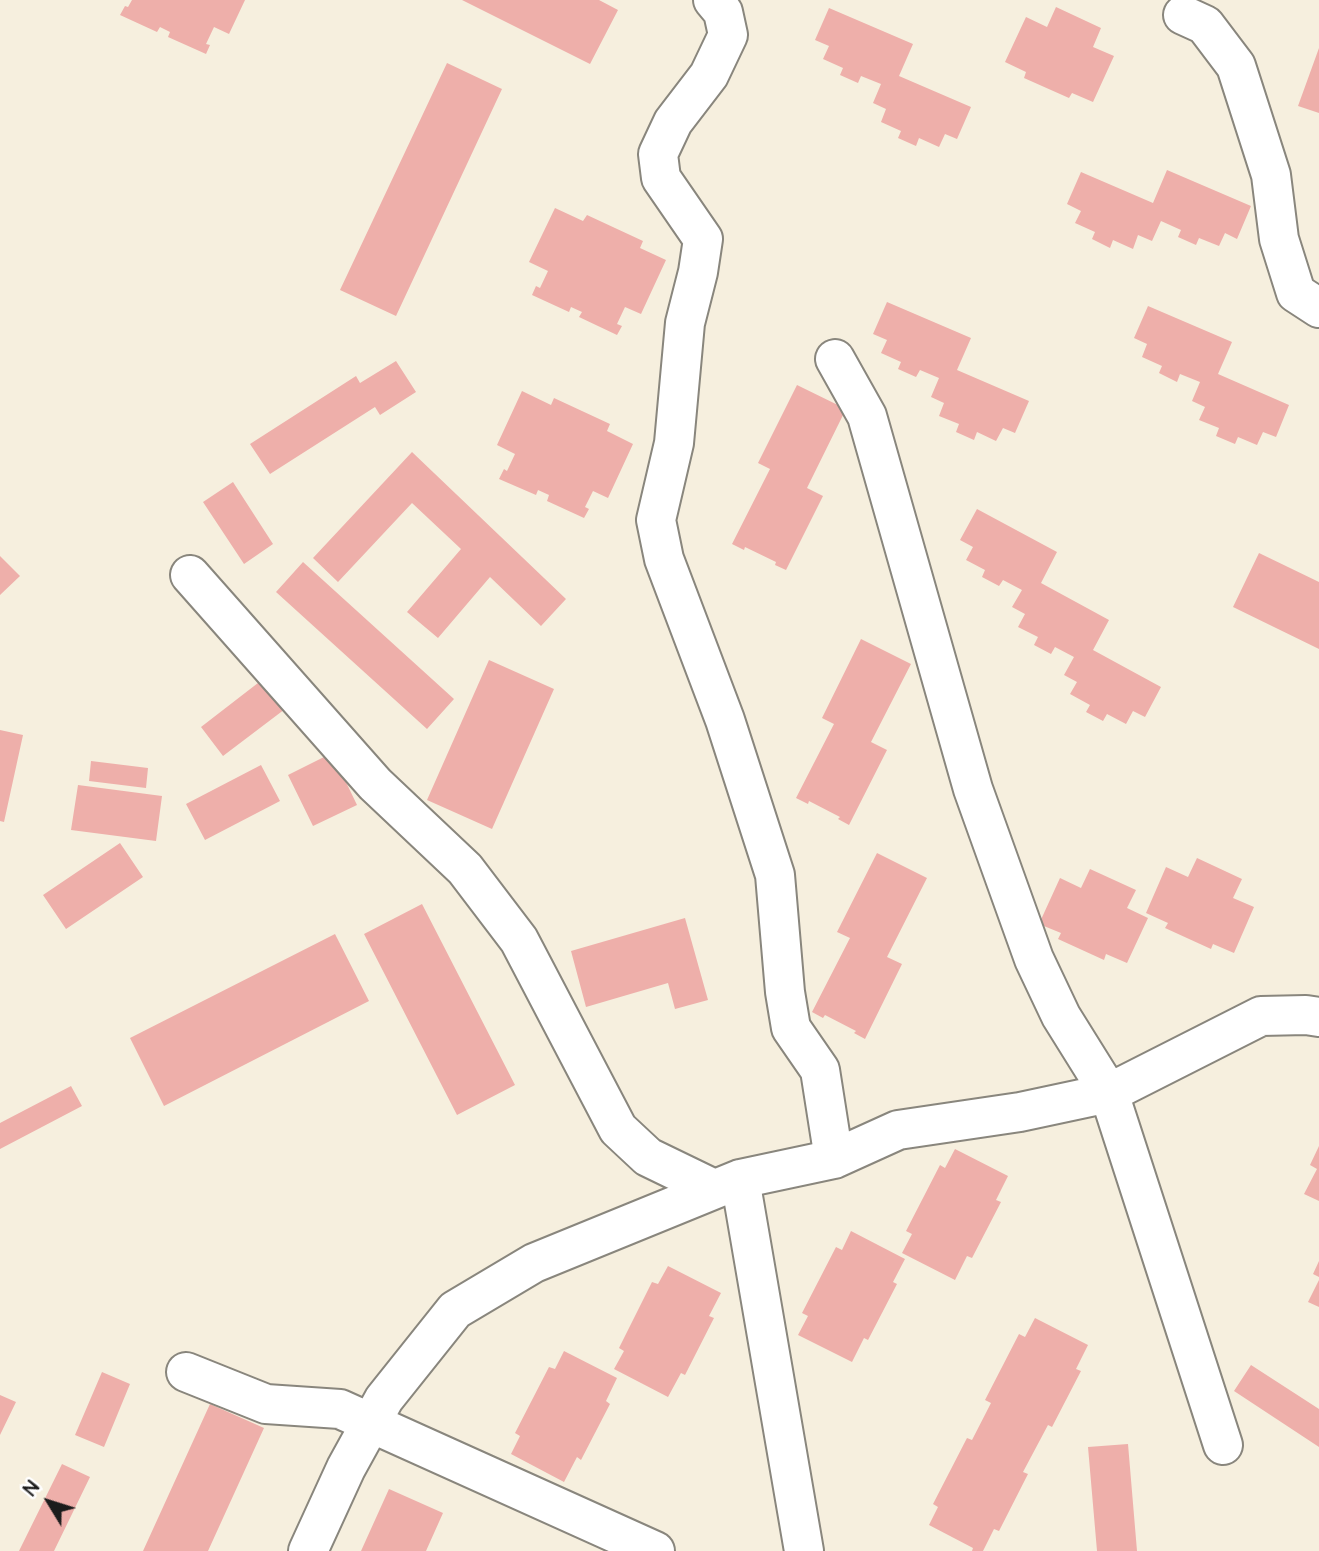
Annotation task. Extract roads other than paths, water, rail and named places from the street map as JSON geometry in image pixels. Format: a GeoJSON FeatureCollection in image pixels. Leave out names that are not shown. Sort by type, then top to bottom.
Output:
{"type":"FeatureCollection","features":[{"type":"Feature","properties":{"kind":"street"},"geometry":{"type":"LineString","coordinates":[[713,0],[723,12],[728,35],[709,75],[673,122],[658,154],[661,178],[703,239],[685,323],[674,443],[656,520],[664,559],[725,720],[775,874],[785,992],[791,1028],[820,1070],[834,1158]]}},
{"type":"Feature","properties":{"kind":"street"},"geometry":{"type":"LineString","coordinates":[[1183,15],[1205,25],[1236,66],[1271,174],[1279,239],[1296,293],[1319,308]]}},
{"type":"Feature","properties":{"kind":"street"},"geometry":{"type":"LineString","coordinates":[[835,359],[867,416],[973,789],[1034,959],[1061,1016],[1109,1093],[1223,1446]]}},
{"type":"Feature","properties":{"kind":"street"},"geometry":{"type":"LineString","coordinates":[[190,575],[375,784],[465,869],[519,940],[618,1129],[648,1157],[727,1184]]}},
{"type":"Feature","properties":{"kind":"street"},"geometry":{"type":"LineString","coordinates":[[308,1551],[346,1468],[384,1399],[455,1310],[534,1263],[727,1184],[834,1158],[898,1130],[1020,1112],[1109,1093],[1261,1016],[1319,1017]]}},
{"type":"Feature","properties":{"kind":"street"},"geometry":{"type":"LineString","coordinates":[[727,1184],[804,1551]]}},
{"type":"Feature","properties":{"kind":"street"},"geometry":{"type":"LineString","coordinates":[[186,1373],[266,1404],[340,1409],[655,1551]]}}]}
